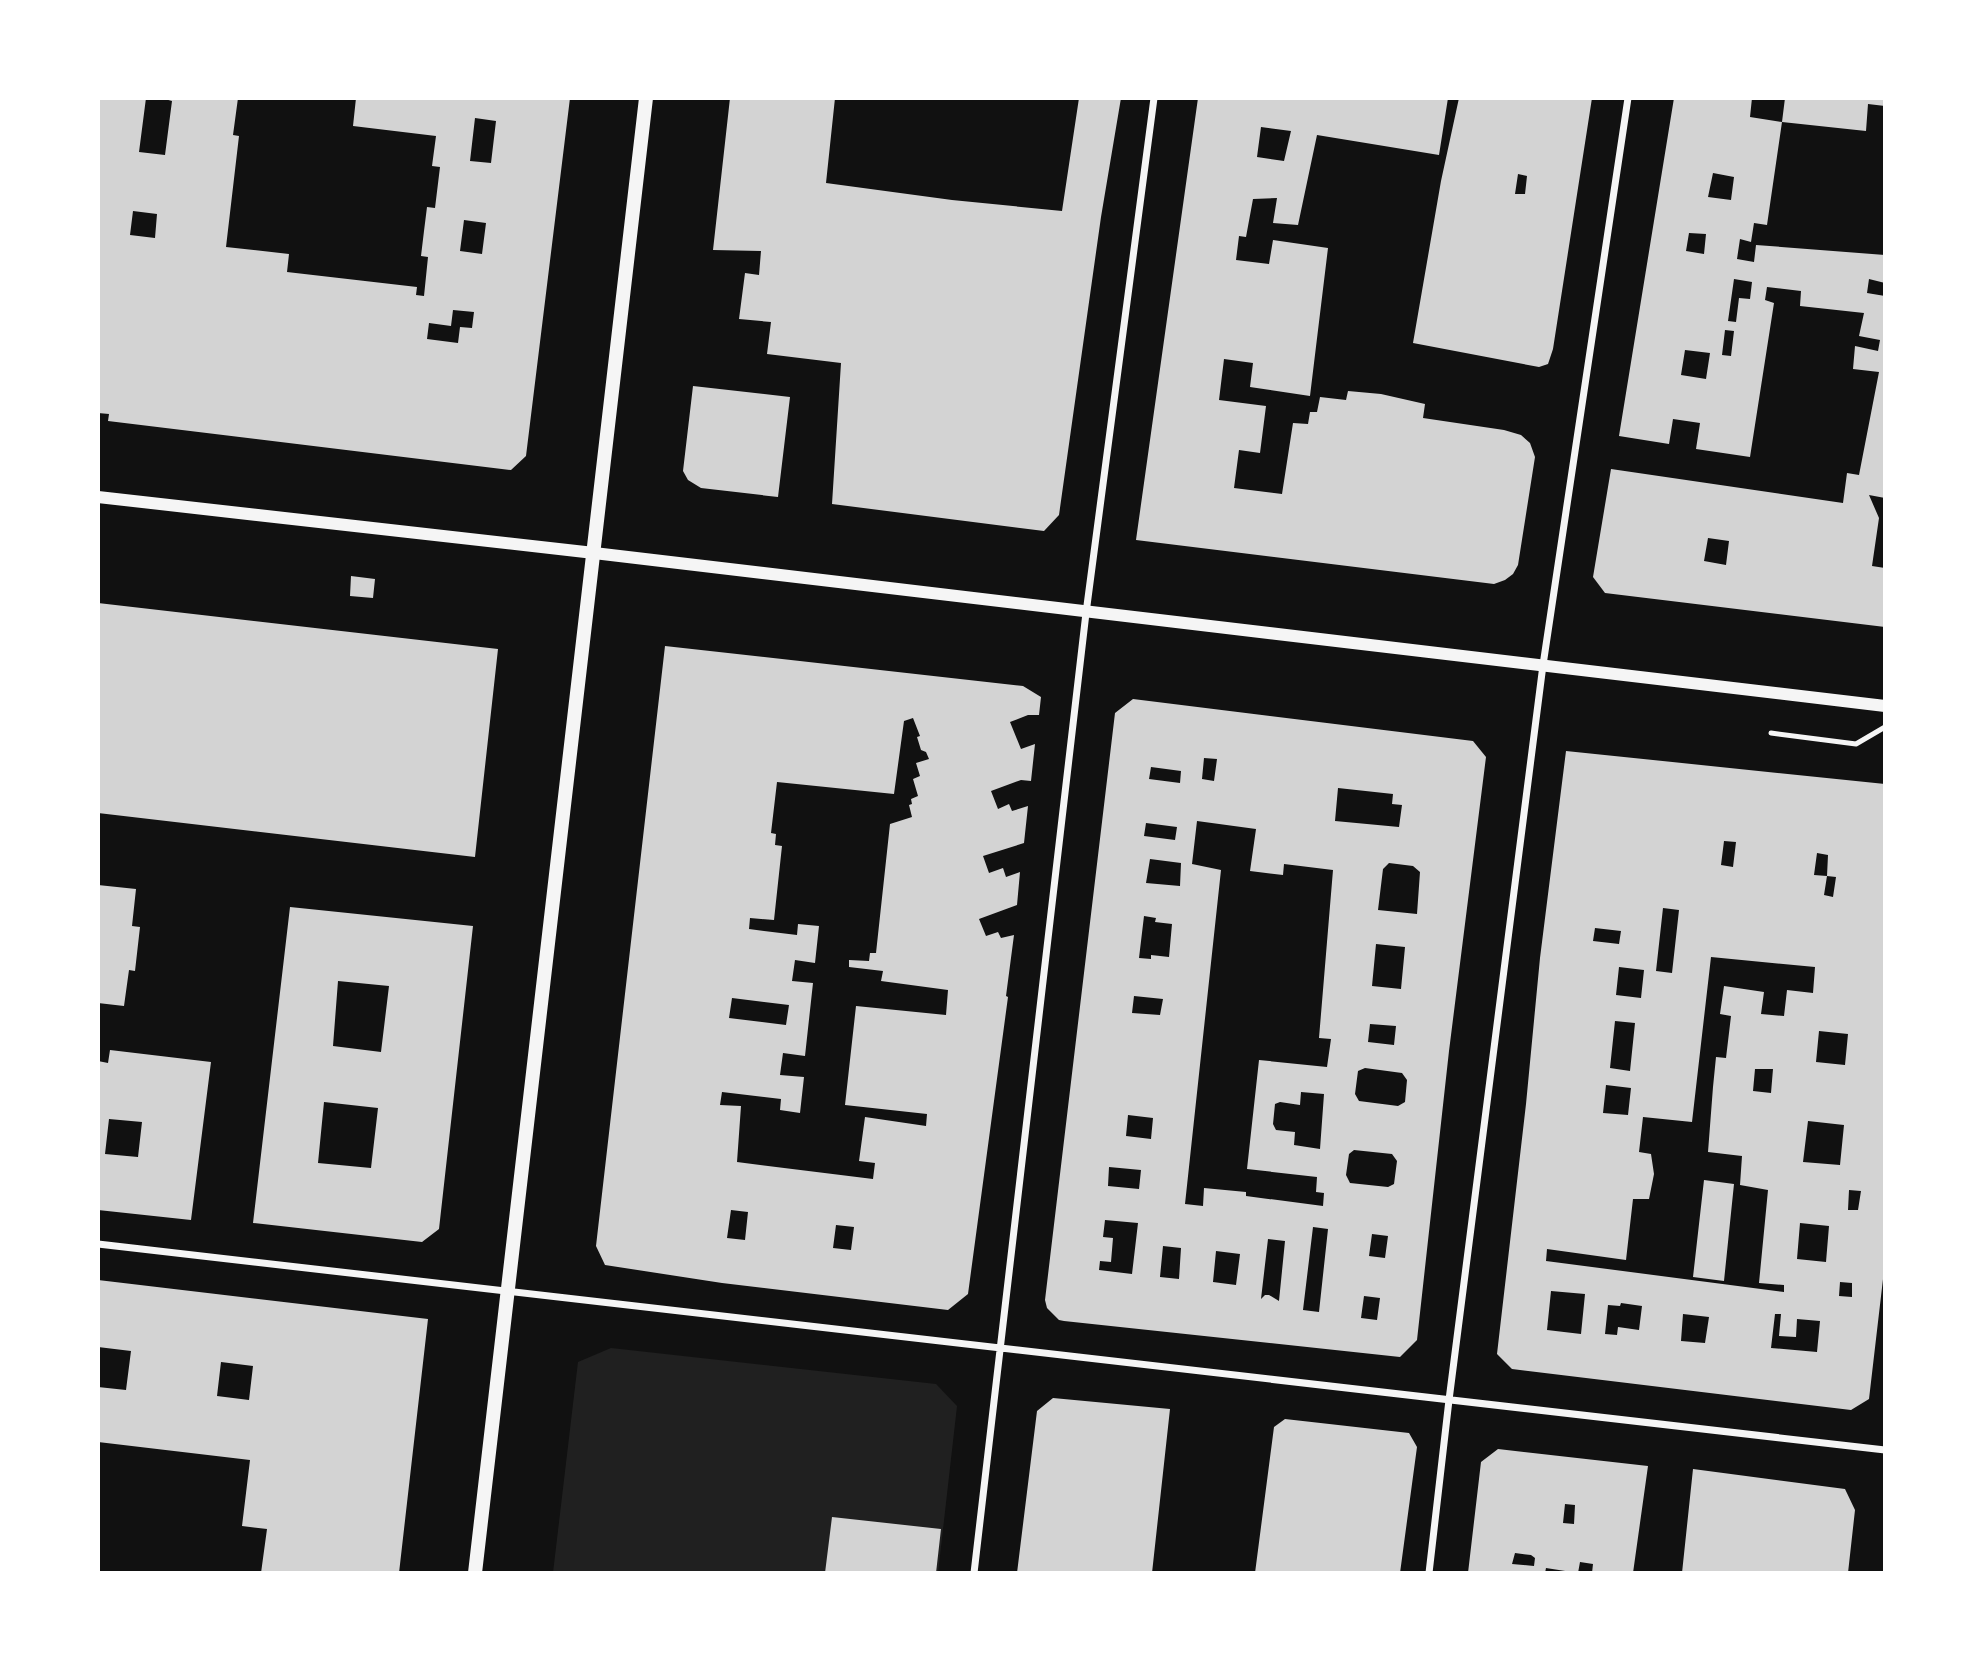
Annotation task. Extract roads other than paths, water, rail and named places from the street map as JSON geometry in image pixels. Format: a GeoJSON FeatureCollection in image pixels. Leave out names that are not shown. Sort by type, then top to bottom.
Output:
{"type":"FeatureCollection","features":[{"type":"Feature","properties":{"kind":"main road"},"geometry":{"type":"LineString","coordinates":[[475,1573],[646,98]]}},
{"type":"Feature","properties":{"kind":"street"},"geometry":{"type":"LineString","coordinates":[[974,1573],[1086,613],[1154,98]]}},
{"type":"Feature","properties":{"kind":"street"},"geometry":{"type":"LineString","coordinates":[[1429,1573],[1543,665],[1628,98]]}},
{"type":"Feature","properties":{"kind":"street"},"geometry":{"type":"LineString","coordinates":[[98,497],[1885,706]]}},
{"type":"Feature","properties":{"kind":"street"},"geometry":{"type":"LineString","coordinates":[[98,1244],[1885,1450]]}},
{"type":"Feature","properties":{"kind":"lane"},"geometry":{"type":"LineString","coordinates":[[1771,733],[1856,744],[1885,727]]}}]}
